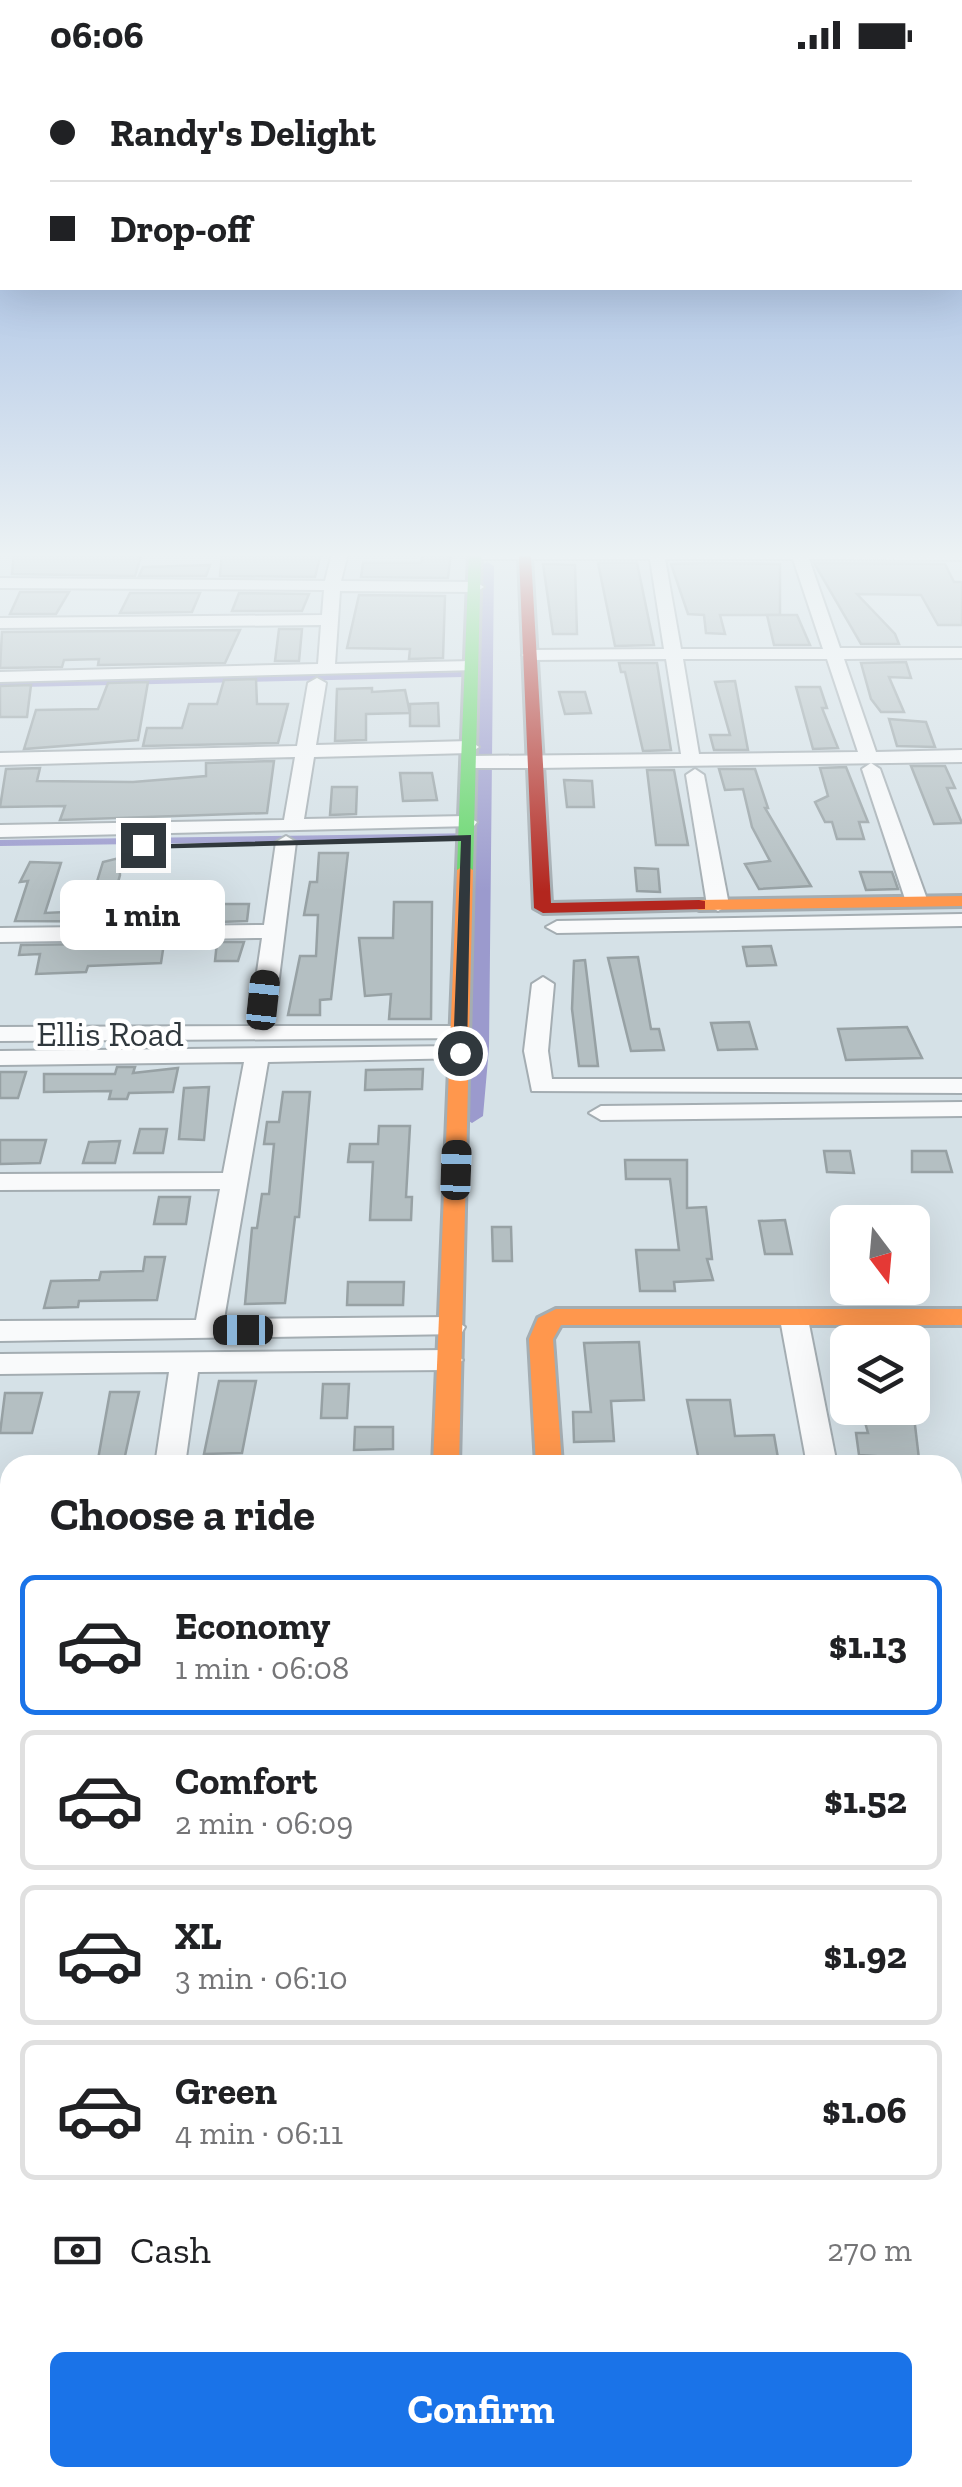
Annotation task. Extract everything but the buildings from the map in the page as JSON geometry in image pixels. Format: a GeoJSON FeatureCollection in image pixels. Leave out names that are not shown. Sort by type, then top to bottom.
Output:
{"type":"FeatureCollection","features":[{"type":"Feature","properties":{"kind":"street"},"geometry":{"type":"LineString","coordinates":[[208,1330],[258,1044],[270,931],[323,666]]}},
{"type":"Feature","properties":{"kind":"street"},"geometry":{"type":"LineString","coordinates":[[446,1455],[467,830],[473,757],[472,666]]}},
{"type":"Feature","properties":{"kind":"street"},"geometry":{"type":"LineString","coordinates":[[530,666],[532,762],[543,908],[962,902]]}},
{"type":"Feature","properties":{"kind":"street"},"geometry":{"type":"LineString","coordinates":[[675,666],[718,905]]}},
{"type":"Feature","properties":{"kind":"street"},"geometry":{"type":"LineString","coordinates":[[837,666],[917,902]]}},
{"type":"Feature","properties":{"kind":"street"},"geometry":{"type":"LineString","coordinates":[[0,677],[472,674]]}},
{"type":"Feature","properties":{"kind":"street"},"geometry":{"type":"LineString","coordinates":[[0,690],[321,676]]}},
{"type":"Feature","properties":{"kind":"street"},"geometry":{"type":"LineString","coordinates":[[0,760],[307,752],[693,767],[870,763],[962,756]]}},
{"type":"Feature","properties":{"kind":"street"},"geometry":{"type":"LineString","coordinates":[[0,848],[467,830]]}},
{"type":"Feature","properties":{"kind":"street"},"geometry":{"type":"LineString","coordinates":[[0,831],[289,835]]}},
{"type":"Feature","properties":{"kind":"street"},"geometry":{"type":"LineString","coordinates":[[557,927],[962,920]]}},
{"type":"Feature","properties":{"kind":"street"},"geometry":{"type":"LineString","coordinates":[[0,936],[270,931]]}},
{"type":"Feature","properties":{"kind":"street"},"geometry":{"type":"LineString","coordinates":[[543,984],[536,1051],[541,1086],[962,1109]]}},
{"type":"Feature","properties":{"kind":"street","name":"Ellis Road"},"geometry":{"type":"LineString","coordinates":[[0,1034],[258,1044]]}},
{"type":"Feature","properties":{"kind":"street"},"geometry":{"type":"LineString","coordinates":[[0,1058],[258,1044],[460,1043]]}},
{"type":"Feature","properties":{"kind":"street"},"geometry":{"type":"LineString","coordinates":[[601,1114],[962,1086]]}},
{"type":"Feature","properties":{"kind":"street"},"geometry":{"type":"LineString","coordinates":[[0,1182],[234,1182]]}},
{"type":"Feature","properties":{"kind":"street"},"geometry":{"type":"LineString","coordinates":[[548,1455],[541,1338],[546,1324],[556,1316],[962,1317]]}},
{"type":"Feature","properties":{"kind":"street"},"geometry":{"type":"LineString","coordinates":[[794,1319],[820,1455]]}},
{"type":"Feature","properties":{"kind":"street"},"geometry":{"type":"LineString","coordinates":[[0,1332],[208,1330],[450,1346]]}},
{"type":"Feature","properties":{"kind":"street"},"geometry":{"type":"LineString","coordinates":[[0,1364],[184,1364],[450,1346]]}},
{"type":"Feature","properties":{"kind":"street"},"geometry":{"type":"LineString","coordinates":[[171,1455],[184,1364]]}},
{"type":"Feature","properties":{"kind":"waterway"},"geometry":{"type":"LineString","coordinates":[[472,1116],[478,1048],[485,666]]}},
{"type":"Feature","properties":{"kind":"waterway"},"geometry":{"type":"LineString","coordinates":[[0,685],[485,674]]}},
{"type":"Feature","properties":{"kind":"waterway"},"geometry":{"type":"LineString","coordinates":[[0,843],[482,836]]}},
{"type":"Feature","properties":{"kind":"traffic: fast"},"geometry":{"type":"LineString","coordinates":[[465,870],[471,666]]}},
{"type":"Feature","properties":{"kind":"traffic: slow"},"geometry":{"type":"LineString","coordinates":[[446,1455],[465,870]]}},
{"type":"Feature","properties":{"kind":"traffic: slow"},"geometry":{"type":"LineString","coordinates":[[699,905],[962,901]]}},
{"type":"Feature","properties":{"kind":"traffic: slow"},"geometry":{"type":"LineString","coordinates":[[548,1455],[541,1339],[546,1324],[556,1317],[962,1317]]}},
{"type":"Feature","properties":{"kind":"traffic: jam"},"geometry":{"type":"LineString","coordinates":[[531,666],[543,908],[699,905]]}},
{"type":"Feature","properties":{"kind":"route"},"geometry":{"type":"LineString","coordinates":[[143,845],[467,837],[460,1053]]}}]}
